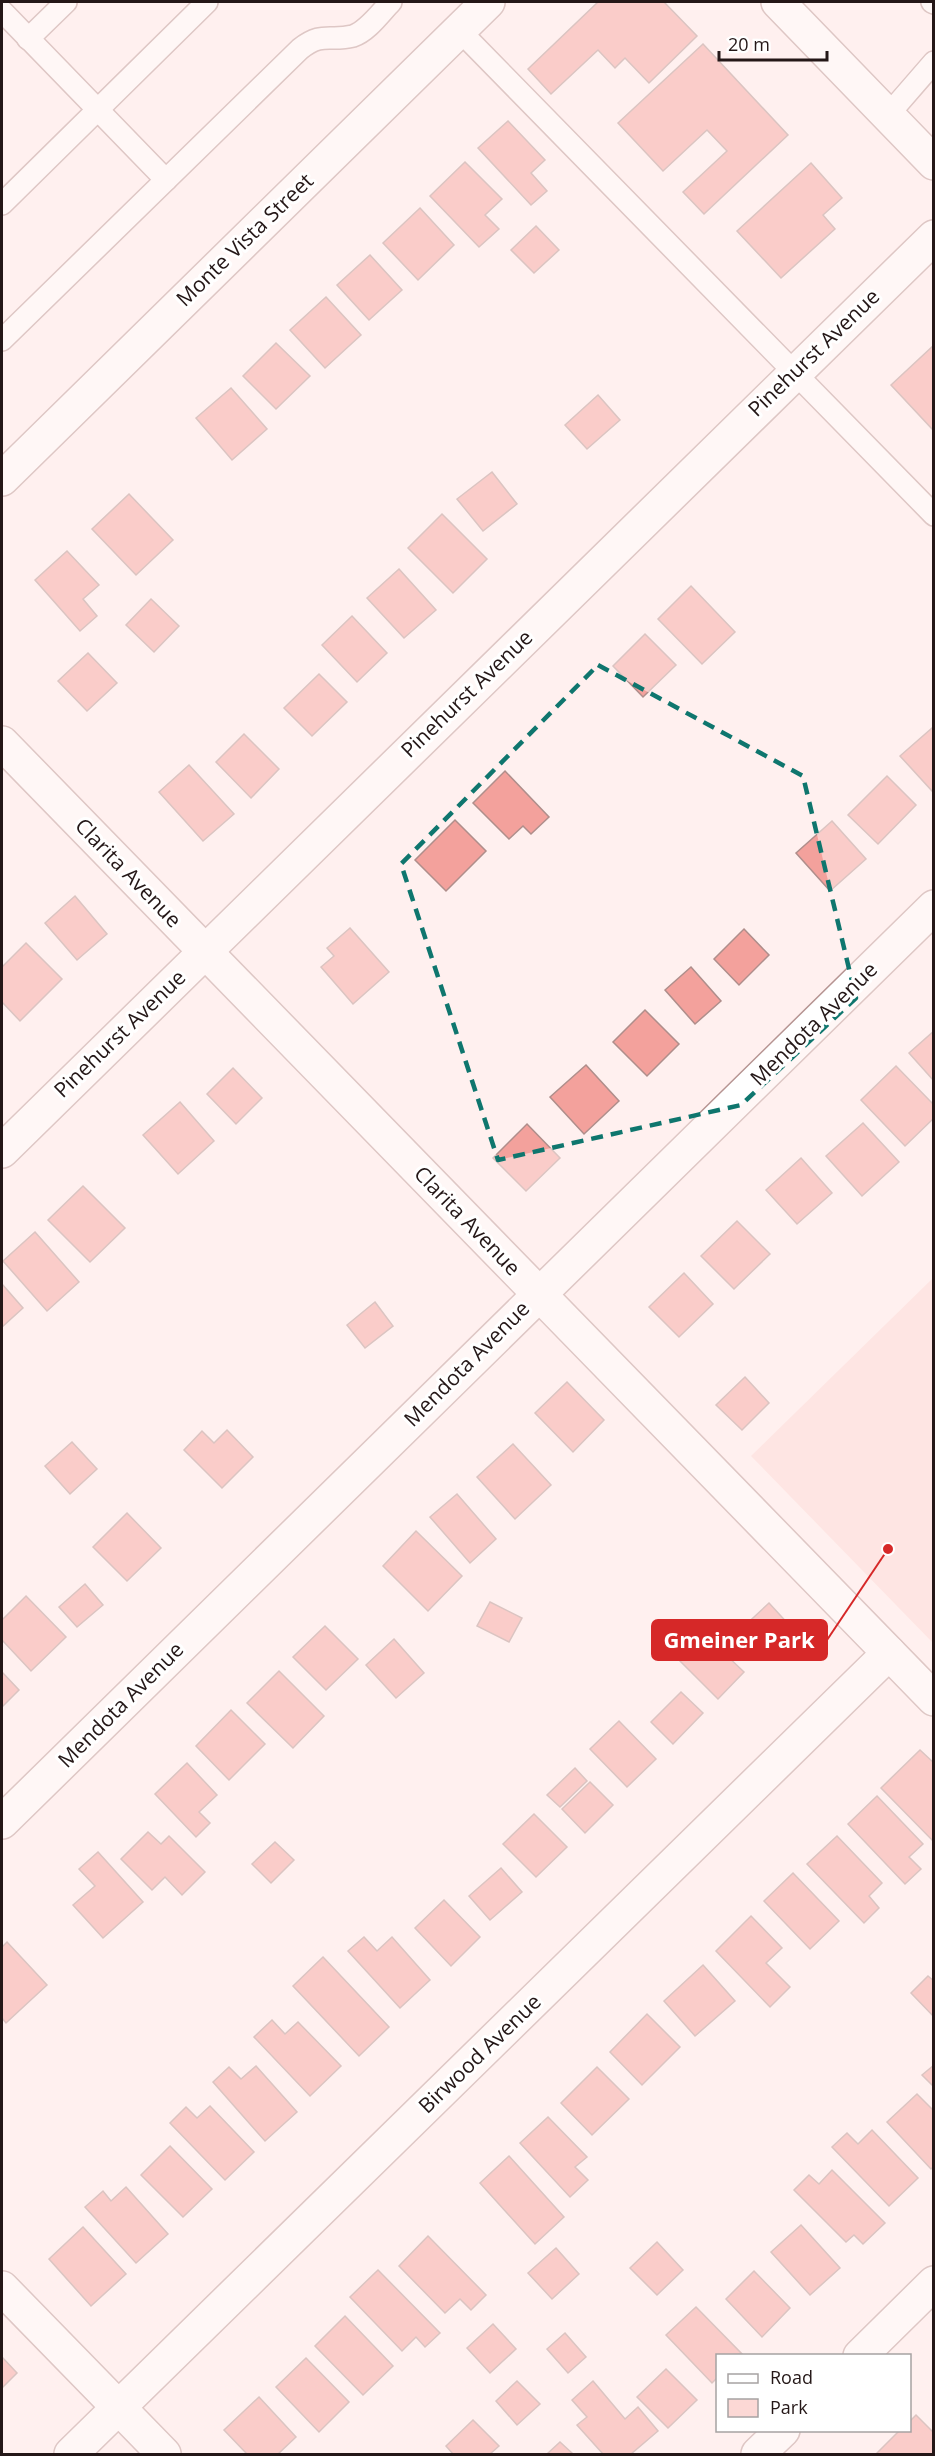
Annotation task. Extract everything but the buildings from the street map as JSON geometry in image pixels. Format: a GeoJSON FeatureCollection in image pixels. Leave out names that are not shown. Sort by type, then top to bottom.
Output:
{"type":"FeatureCollection","features":[{"type":"Feature","properties":{"kind":"street","name":"Monte Vista Street"},"geometry":{"type":"LineString","coordinates":[[2,479],[488,2]]}},
{"type":"Feature","properties":{"kind":"street"},"geometry":{"type":"LineString","coordinates":[[778,2],[933,163]]}},
{"type":"Feature","properties":{"kind":"street","name":"Pinehurst Avenue"},"geometry":{"type":"LineString","coordinates":[[2,1151],[933,237]]}},
{"type":"Feature","properties":{"kind":"street","name":"Clarita Avenue"},"geometry":{"type":"LineString","coordinates":[[2,743],[933,1699]]}},
{"type":"Feature","properties":{"kind":"street","name":"Mendota Avenue"},"geometry":{"type":"LineString","coordinates":[[2,1822],[933,907]]}},
{"type":"Feature","properties":{"kind":"street","name":"Birwood Avenue"},"geometry":{"type":"LineString","coordinates":[[71,2454],[889,1653]]}},
{"type":"Feature","properties":{"kind":"street"},"geometry":{"type":"LineString","coordinates":[[861,2354],[933,2283]]}},
{"type":"Feature","properties":{"kind":"street"},"geometry":{"type":"LineString","coordinates":[[2,2288],[164,2454]]}},
{"type":"Feature","properties":{"kind":"street"},"geometry":{"type":"LineString","coordinates":[[758,2454],[781,2432]]}},
{"type":"Feature","properties":{"kind":"lane"},"geometry":{"type":"LineString","coordinates":[[28,39],[66,2]]}},
{"type":"Feature","properties":{"kind":"lane"},"geometry":{"type":"LineString","coordinates":[[2,204],[207,2]]}},
{"type":"Feature","properties":{"kind":"lane"},"geometry":{"type":"LineString","coordinates":[[2,340],[309,42],[318,38],[352,36],[362,31],[391,2]]}},
{"type":"Feature","properties":{"kind":"lane"},"geometry":{"type":"LineString","coordinates":[[2,11],[166,180]]}},
{"type":"Feature","properties":{"kind":"lane"},"geometry":{"type":"LineString","coordinates":[[459,30],[933,514]]}},
{"type":"Feature","properties":{"kind":"lane"},"geometry":{"type":"LineString","coordinates":[[888,115],[933,62]]}},
{"type":"Feature","properties":{"kind":"highlighted area"},"geometry":{"type":"Polygon","coordinates":[[[598,665],[803,776],[856,998],[741,1105],[498,1160],[401,864],[598,665]]]}},
{"type":"Feature","properties":{"kind":"green space"},"geometry":{"type":"Polygon","coordinates":[[[933,1278],[933,1643],[751,1456],[933,1278]]]}},
{"type":"Feature","properties":{"kind":"place","name":"Gmeiner Park"},"geometry":{"type":"Point","coordinates":[888,1549]}}]}
